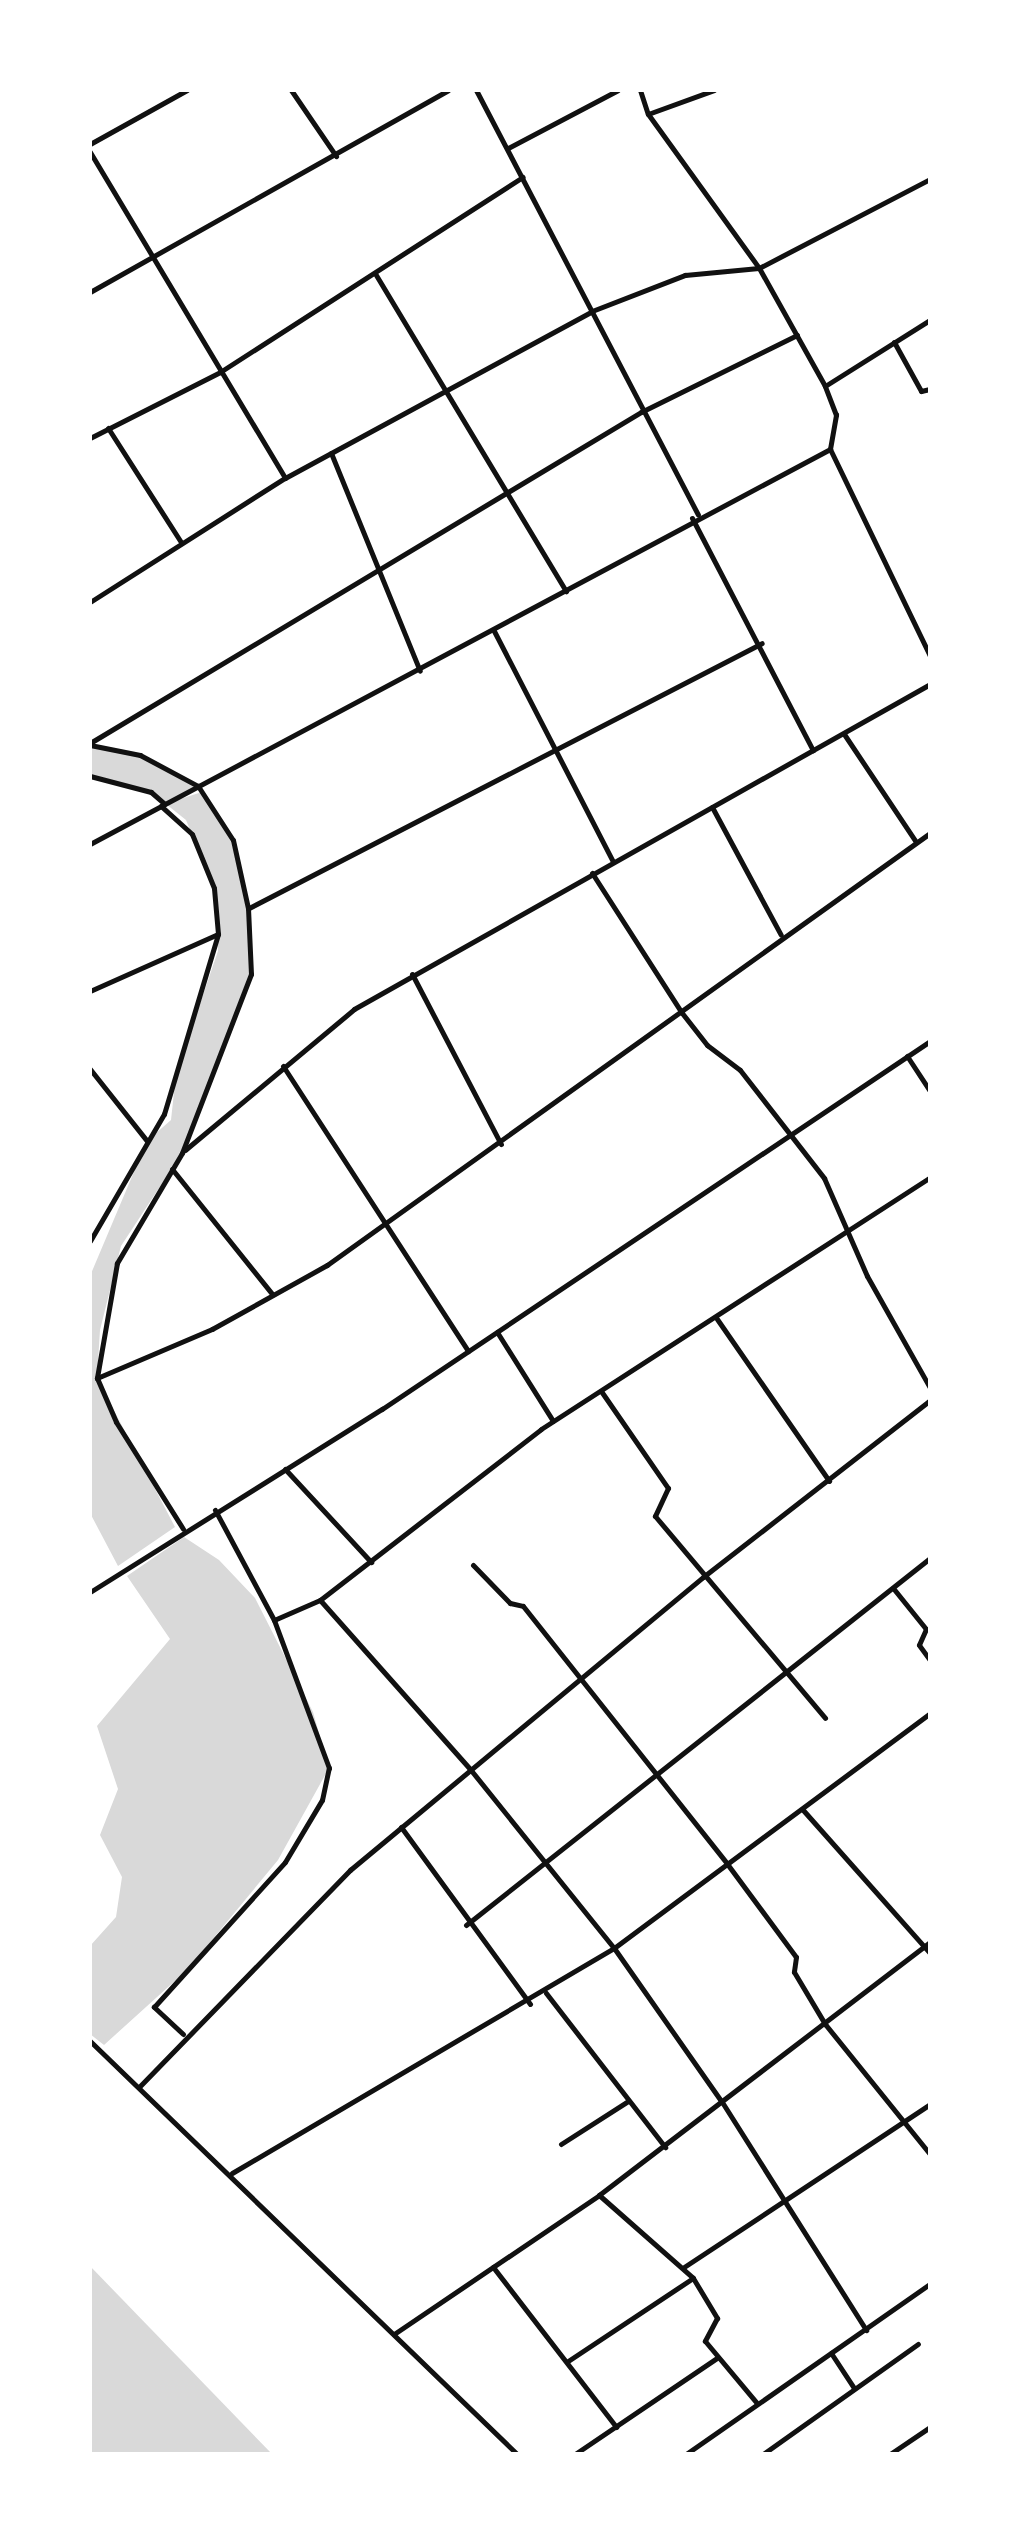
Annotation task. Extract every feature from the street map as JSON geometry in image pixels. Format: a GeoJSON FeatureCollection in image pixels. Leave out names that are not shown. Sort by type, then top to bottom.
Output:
{"type":"FeatureCollection","features":[{"type":"Feature","properties":{"kind":"street"},"geometry":{"type":"LineString","coordinates":[[90,144],[187,90]]}},
{"type":"Feature","properties":{"kind":"street"},"geometry":{"type":"LineString","coordinates":[[291,90],[336,156]]}},
{"type":"Feature","properties":{"kind":"street"},"geometry":{"type":"LineString","coordinates":[[90,292],[156,259],[448,90]]}},
{"type":"Feature","properties":{"kind":"street"},"geometry":{"type":"LineString","coordinates":[[476,90],[524,176],[813,752]]}},
{"type":"Feature","properties":{"kind":"street"},"geometry":{"type":"LineString","coordinates":[[508,148],[618,90]]}},
{"type":"Feature","properties":{"kind":"street"},"geometry":{"type":"LineString","coordinates":[[640,90],[648,114],[759,268],[825,386],[836,415],[830,449],[930,656]]}},
{"type":"Feature","properties":{"kind":"street"},"geometry":{"type":"LineString","coordinates":[[648,114],[714,90]]}},
{"type":"Feature","properties":{"kind":"street"},"geometry":{"type":"LineString","coordinates":[[90,152],[285,478]]}},
{"type":"Feature","properties":{"kind":"street"},"geometry":{"type":"LineString","coordinates":[[90,438],[220,372],[376,275],[524,176]]}},
{"type":"Feature","properties":{"kind":"street"},"geometry":{"type":"LineString","coordinates":[[90,602],[285,478],[592,311],[685,275],[759,268],[930,180]]}},
{"type":"Feature","properties":{"kind":"street"},"geometry":{"type":"LineString","coordinates":[[376,275],[503,495],[566,590]]}},
{"type":"Feature","properties":{"kind":"street"},"geometry":{"type":"LineString","coordinates":[[825,386],[930,320]]}},
{"type":"Feature","properties":{"kind":"street"},"geometry":{"type":"LineString","coordinates":[[90,744],[641,412],[798,334]]}},
{"type":"Feature","properties":{"kind":"street"},"geometry":{"type":"LineString","coordinates":[[894,342],[921,392],[930,389]]}},
{"type":"Feature","properties":{"kind":"street"},"geometry":{"type":"LineString","coordinates":[[108,428],[182,542]]}},
{"type":"Feature","properties":{"kind":"street"},"geometry":{"type":"LineString","coordinates":[[90,844],[494,632],[695,516],[830,449]]}},
{"type":"Feature","properties":{"kind":"street"},"geometry":{"type":"LineString","coordinates":[[331,453],[382,568],[420,671]]}},
{"type":"Feature","properties":{"kind":"street"},"geometry":{"type":"LineString","coordinates":[[494,632],[613,862]]}},
{"type":"Feature","properties":{"kind":"street"},"geometry":{"type":"LineString","coordinates":[[248,908],[558,753],[762,644]]}},
{"type":"Feature","properties":{"kind":"street"},"geometry":{"type":"LineString","coordinates":[[182,1152],[283,1066],[412,974],[930,684]]}},
{"type":"Feature","properties":{"kind":"street"},"geometry":{"type":"LineString","coordinates":[[844,734],[916,842]]}},
{"type":"Feature","properties":{"kind":"street"},"geometry":{"type":"LineString","coordinates":[[90,744],[140,755],[198,786],[233,840],[248,908],[251,974],[182,1152],[117,1263],[97,1378],[116,1422],[183,1530]]}},
{"type":"Feature","properties":{"kind":"street"},"geometry":{"type":"LineString","coordinates":[[90,776],[151,792],[192,834],[214,888],[218,934],[164,1114],[90,1241]]}},
{"type":"Feature","properties":{"kind":"street"},"geometry":{"type":"LineString","coordinates":[[712,808],[781,935]]}},
{"type":"Feature","properties":{"kind":"street"},"geometry":{"type":"LineString","coordinates":[[97,1378],[273,1295],[390,1222],[682,1013],[781,935],[930,833]]}},
{"type":"Feature","properties":{"kind":"street"},"geometry":{"type":"LineString","coordinates":[[592,873],[682,1013],[795,1135],[930,1388]]}},
{"type":"Feature","properties":{"kind":"street"},"geometry":{"type":"LineString","coordinates":[[90,990],[218,934]]}},
{"type":"Feature","properties":{"kind":"street"},"geometry":{"type":"LineString","coordinates":[[412,974],[501,1144]]}},
{"type":"Feature","properties":{"kind":"street"},"geometry":{"type":"LineString","coordinates":[[90,1592],[497,1332],[930,1041]]}},
{"type":"Feature","properties":{"kind":"street"},"geometry":{"type":"LineString","coordinates":[[908,1056],[930,1091]]}},
{"type":"Feature","properties":{"kind":"street"},"geometry":{"type":"LineString","coordinates":[[283,1066],[390,1222],[468,1351]]}},
{"type":"Feature","properties":{"kind":"street"},"geometry":{"type":"LineString","coordinates":[[90,1069],[147,1141]]}},
{"type":"Feature","properties":{"kind":"street"},"geometry":{"type":"LineString","coordinates":[[172,1168],[273,1295]]}},
{"type":"Feature","properties":{"kind":"street"},"geometry":{"type":"LineString","coordinates":[[274,1620],[320,1600],[554,1421],[717,1319],[930,1177]]}},
{"type":"Feature","properties":{"kind":"street"},"geometry":{"type":"LineString","coordinates":[[717,1319],[829,1480]]}},
{"type":"Feature","properties":{"kind":"street"},"geometry":{"type":"LineString","coordinates":[[497,1332],[554,1421]]}},
{"type":"Feature","properties":{"kind":"street"},"geometry":{"type":"LineString","coordinates":[[601,1391],[668,1488],[655,1516],[703,1577],[788,1669],[825,1718]]}},
{"type":"Feature","properties":{"kind":"street"},"geometry":{"type":"LineString","coordinates":[[139,2087],[184,2035],[401,1827],[703,1577],[930,1400]]}},
{"type":"Feature","properties":{"kind":"street"},"geometry":{"type":"LineString","coordinates":[[284,1468],[371,1562]]}},
{"type":"Feature","properties":{"kind":"street"},"geometry":{"type":"LineString","coordinates":[[184,2035],[154,2006],[285,1862],[325,1784],[329,1768],[313,1712],[274,1620],[215,1510]]}},
{"type":"Feature","properties":{"kind":"street"},"geometry":{"type":"LineString","coordinates":[[466,1925],[659,1778],[788,1669],[930,1558]]}},
{"type":"Feature","properties":{"kind":"street"},"geometry":{"type":"LineString","coordinates":[[473,1566],[520,1606],[728,1866],[796,1958],[794,1972],[826,2024],[930,2154]]}},
{"type":"Feature","properties":{"kind":"street"},"geometry":{"type":"LineString","coordinates":[[893,1588],[926,1630],[919,1645],[930,1660]]}},
{"type":"Feature","properties":{"kind":"street"},"geometry":{"type":"LineString","coordinates":[[320,1600],[470,1770],[614,1948],[722,2102],[866,2330]]}},
{"type":"Feature","properties":{"kind":"street"},"geometry":{"type":"LineString","coordinates":[[232,2173],[530,2004],[728,1866],[928,1715],[930,1724]]}},
{"type":"Feature","properties":{"kind":"street"},"geometry":{"type":"LineString","coordinates":[[803,1810],[927,1944],[930,1953]]}},
{"type":"Feature","properties":{"kind":"street"},"geometry":{"type":"LineString","coordinates":[[401,1827],[466,1925],[530,2004]]}},
{"type":"Feature","properties":{"kind":"street"},"geometry":{"type":"LineString","coordinates":[[394,2334],[600,2196],[927,1944]]}},
{"type":"Feature","properties":{"kind":"street"},"geometry":{"type":"LineString","coordinates":[[546,1993],[666,2146]]}},
{"type":"Feature","properties":{"kind":"street"},"geometry":{"type":"LineString","coordinates":[[90,2041],[232,2173],[517,2454]]}},
{"type":"Feature","properties":{"kind":"street"},"geometry":{"type":"LineString","coordinates":[[561,2144],[628,2100]]}},
{"type":"Feature","properties":{"kind":"street"},"geometry":{"type":"LineString","coordinates":[[684,2268],[780,2198],[930,2104]]}},
{"type":"Feature","properties":{"kind":"street"},"geometry":{"type":"LineString","coordinates":[[600,2196],[693,2278],[716,2314],[704,2336],[717,2358],[756,2402]]}},
{"type":"Feature","properties":{"kind":"street"},"geometry":{"type":"LineString","coordinates":[[493,2267],[616,2427]]}},
{"type":"Feature","properties":{"kind":"street"},"geometry":{"type":"LineString","coordinates":[[568,2361],[693,2278]]}},
{"type":"Feature","properties":{"kind":"street"},"geometry":{"type":"LineString","coordinates":[[686,2454],[930,2284]]}},
{"type":"Feature","properties":{"kind":"street"},"geometry":{"type":"LineString","coordinates":[[765,2453],[918,2344]]}},
{"type":"Feature","properties":{"kind":"street"},"geometry":{"type":"LineString","coordinates":[[830,2353],[855,2389]]}},
{"type":"Feature","properties":{"kind":"street"},"geometry":{"type":"LineString","coordinates":[[575,2454],[717,2358]]}},
{"type":"Feature","properties":{"kind":"street"},"geometry":{"type":"LineString","coordinates":[[890,2454],[930,2427]]}},
{"type":"Feature","properties":{"kind":"shaded area"},"geometry":{"type":"Polygon","coordinates":[[[90,745],[140,755],[198,786],[174,801],[202,792],[230,836],[248,908],[251,969],[182,1153],[121,1246],[100,1330],[97,1378],[175,1527],[118,1566],[90,1513],[90,1276],[147,1141],[171,1120],[176,1074],[218,951],[214,888],[186,820],[151,792],[90,775],[90,745]]]}},
{"type":"Feature","properties":{"kind":"shaded area"},"geometry":{"type":"Polygon","coordinates":[[[184,1537],[219,1560],[255,1598],[313,1712],[329,1768],[278,1860],[188,1969],[104,2045],[90,2034],[90,1946],[116,1917],[122,1877],[100,1835],[118,1789],[97,1726],[170,1639],[127,1576],[184,1537]]]}},
{"type":"Feature","properties":{"kind":"shaded area"},"geometry":{"type":"Polygon","coordinates":[[[90,2266],[272,2454],[90,2454],[90,2266]]]}}]}
